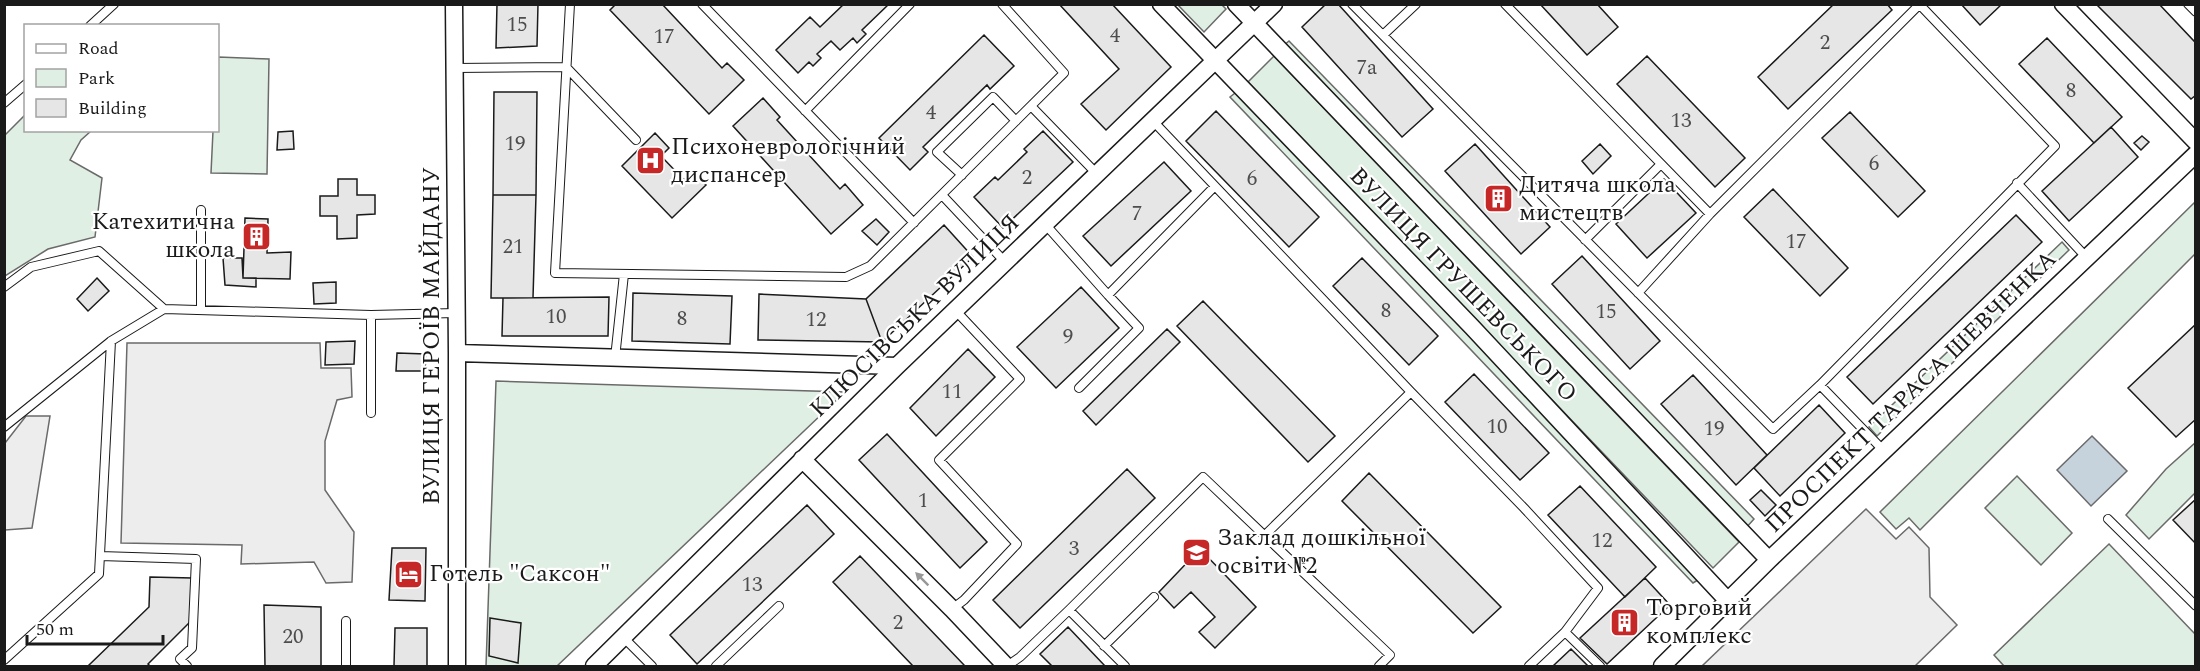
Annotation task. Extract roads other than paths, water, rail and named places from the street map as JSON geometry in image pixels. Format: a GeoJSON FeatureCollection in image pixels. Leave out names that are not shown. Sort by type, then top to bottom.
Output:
{"type":"FeatureCollection","features":[{"type":"Feature","properties":{"kind":"street","name":"ВУЛИЦЯ ГЕРОЇВ МАЙДАНУ"},"geometry":{"type":"LineString","coordinates":[[454,4],[457,666]]}},
{"type":"Feature","properties":{"kind":"street","name":"ВУЛИЦЯ ГРУШЕВСЬКОГО"},"geometry":{"type":"LineString","coordinates":[[1161,4],[1464,319],[1728,601]]}},
{"type":"Feature","properties":{"kind":"street","name":"ВУЛИЦЯ ГРУШЕВСЬКОГО"},"geometry":{"type":"LineString","coordinates":[[1236,4],[1770,560]]}},
{"type":"Feature","properties":{"kind":"street","name":"КЛЮСІВСЬКА ВУЛИЦЯ"},"geometry":{"type":"LineString","coordinates":[[594,666],[897,366],[1274,4]]}},
{"type":"Feature","properties":{"kind":"street"},"geometry":{"type":"LineString","coordinates":[[2063,4],[2196,142]]}},
{"type":"Feature","properties":{"kind":"street","name":"ПРОСПЕКТ ТАРАСА ШЕВЧЕНКА"},"geometry":{"type":"LineString","coordinates":[[1662,666],[2196,154]]}},
{"type":"Feature","properties":{"kind":"street"},"geometry":{"type":"LineString","coordinates":[[457,353],[897,366]]}},
{"type":"Feature","properties":{"kind":"street"},"geometry":{"type":"LineString","coordinates":[[802,459],[1006,666]]}},
{"type":"Feature","properties":{"kind":"lane"},"geometry":{"type":"LineString","coordinates":[[92,24],[114,4]]}},
{"type":"Feature","properties":{"kind":"lane"},"geometry":{"type":"LineString","coordinates":[[570,4],[555,273],[846,278],[870,266],[1065,73],[1002,4]]}},
{"type":"Feature","properties":{"kind":"lane"},"geometry":{"type":"LineString","coordinates":[[702,4],[914,223]]}},
{"type":"Feature","properties":{"kind":"lane"},"geometry":{"type":"LineString","coordinates":[[805,111],[910,4]]}},
{"type":"Feature","properties":{"kind":"lane"},"geometry":{"type":"LineString","coordinates":[[1352,4],[1773,429],[1820,385],[2055,146],[1919,5],[1710,214],[1638,292]]}},
{"type":"Feature","properties":{"kind":"lane"},"geometry":{"type":"LineString","coordinates":[[1383,36],[1416,4]]}},
{"type":"Feature","properties":{"kind":"lane"},"geometry":{"type":"LineString","coordinates":[[1505,4],[1710,214]]}},
{"type":"Feature","properties":{"kind":"lane"},"geometry":{"type":"LineString","coordinates":[[2188,4],[2196,12]]}},
{"type":"Feature","properties":{"kind":"lane"},"geometry":{"type":"LineString","coordinates":[[455,68],[566,68],[636,140]]}},
{"type":"Feature","properties":{"kind":"lane"},"geometry":{"type":"LineString","coordinates":[[4,103],[24,86]]}},
{"type":"Feature","properties":{"kind":"lane"},"geometry":{"type":"LineString","coordinates":[[962,175],[937,152],[993,97],[1016,121]]}},
{"type":"Feature","properties":{"kind":"lane"},"geometry":{"type":"LineString","coordinates":[[1031,106],[1097,174]]}},
{"type":"Feature","properties":{"kind":"lane"},"geometry":{"type":"LineString","coordinates":[[1153,121],[1598,588],[1565,632],[1529,666]]}},
{"type":"Feature","properties":{"kind":"lane"},"geometry":{"type":"LineString","coordinates":[[1585,240],[1661,164]]}},
{"type":"Feature","properties":{"kind":"lane"},"geometry":{"type":"LineString","coordinates":[[2017,183],[2087,258]]}},
{"type":"Feature","properties":{"kind":"lane"},"geometry":{"type":"LineString","coordinates":[[1108,295],[1214,187]]}},
{"type":"Feature","properties":{"kind":"lane"},"geometry":{"type":"LineString","coordinates":[[942,195],[1005,262]]}},
{"type":"Feature","properties":{"kind":"lane"},"geometry":{"type":"LineString","coordinates":[[201,210],[201,309]]}},
{"type":"Feature","properties":{"kind":"lane"},"geometry":{"type":"LineString","coordinates":[[1045,224],[1139,328],[1079,388]]}},
{"type":"Feature","properties":{"kind":"lane"},"geometry":{"type":"LineString","coordinates":[[4,287],[31,267],[99,251],[164,309]]}},
{"type":"Feature","properties":{"kind":"lane"},"geometry":{"type":"LineString","coordinates":[[615,358],[624,274]]}},
{"type":"Feature","properties":{"kind":"lane"},"geometry":{"type":"LineString","coordinates":[[4,427],[111,340],[164,309],[371,315],[456,313]]}},
{"type":"Feature","properties":{"kind":"lane"},"geometry":{"type":"LineString","coordinates":[[952,609],[964,600],[1017,544],[939,460],[1020,379],[955,310]]}},
{"type":"Feature","properties":{"kind":"lane"},"geometry":{"type":"LineString","coordinates":[[371,315],[371,413]]}},
{"type":"Feature","properties":{"kind":"lane"},"geometry":{"type":"LineString","coordinates":[[4,660],[99,574],[111,340]]}},
{"type":"Feature","properties":{"kind":"lane"},"geometry":{"type":"LineString","coordinates":[[1820,385],[1884,452]]}},
{"type":"Feature","properties":{"kind":"lane"},"geometry":{"type":"LineString","coordinates":[[1266,535],[1411,392]]}},
{"type":"Feature","properties":{"kind":"lane"},"geometry":{"type":"LineString","coordinates":[[1006,666],[1020,657],[1069,610],[1203,477],[1390,655],[1379,666]]}},
{"type":"Feature","properties":{"kind":"lane"},"geometry":{"type":"LineString","coordinates":[[2108,519],[2196,606]]}},
{"type":"Feature","properties":{"kind":"lane"},"geometry":{"type":"LineString","coordinates":[[100,556],[196,559],[192,648],[180,659],[187,666]]}},
{"type":"Feature","properties":{"kind":"lane"},"geometry":{"type":"LineString","coordinates":[[1104,646],[1154,597]]}},
{"type":"Feature","properties":{"kind":"lane"},"geometry":{"type":"LineString","coordinates":[[716,666],[779,606]]}},
{"type":"Feature","properties":{"kind":"lane"},"geometry":{"type":"LineString","coordinates":[[1069,610],[1125,666]]}},
{"type":"Feature","properties":{"kind":"lane"},"geometry":{"type":"LineString","coordinates":[[346,621],[346,666]]}},
{"type":"Feature","properties":{"kind":"lane"},"geometry":{"type":"LineString","coordinates":[[1565,632],[1600,666]]}},
{"type":"Feature","properties":{"kind":"lane"},"geometry":{"type":"LineString","coordinates":[[624,638],[652,666]]}},
{"type":"Feature","properties":{"kind":"place","name":"Психоневрологічний диспансер"},"geometry":{"type":"Point","coordinates":[650,161]}},
{"type":"Feature","properties":{"kind":"place","name":"Дитяча школа мистецтв"},"geometry":{"type":"Point","coordinates":[1498,199]}},
{"type":"Feature","properties":{"kind":"place","name":"Катехитична школа"},"geometry":{"type":"Point","coordinates":[256,236]}},
{"type":"Feature","properties":{"kind":"place","name":"Заклад дошкільної освіти №2"},"geometry":{"type":"Point","coordinates":[1196,552]}},
{"type":"Feature","properties":{"kind":"place","name":"Готель \"Саксон\""},"geometry":{"type":"Point","coordinates":[408,574]}},
{"type":"Feature","properties":{"kind":"place","name":"Торговий комплекс"},"geometry":{"type":"Point","coordinates":[1625,622]}}]}
